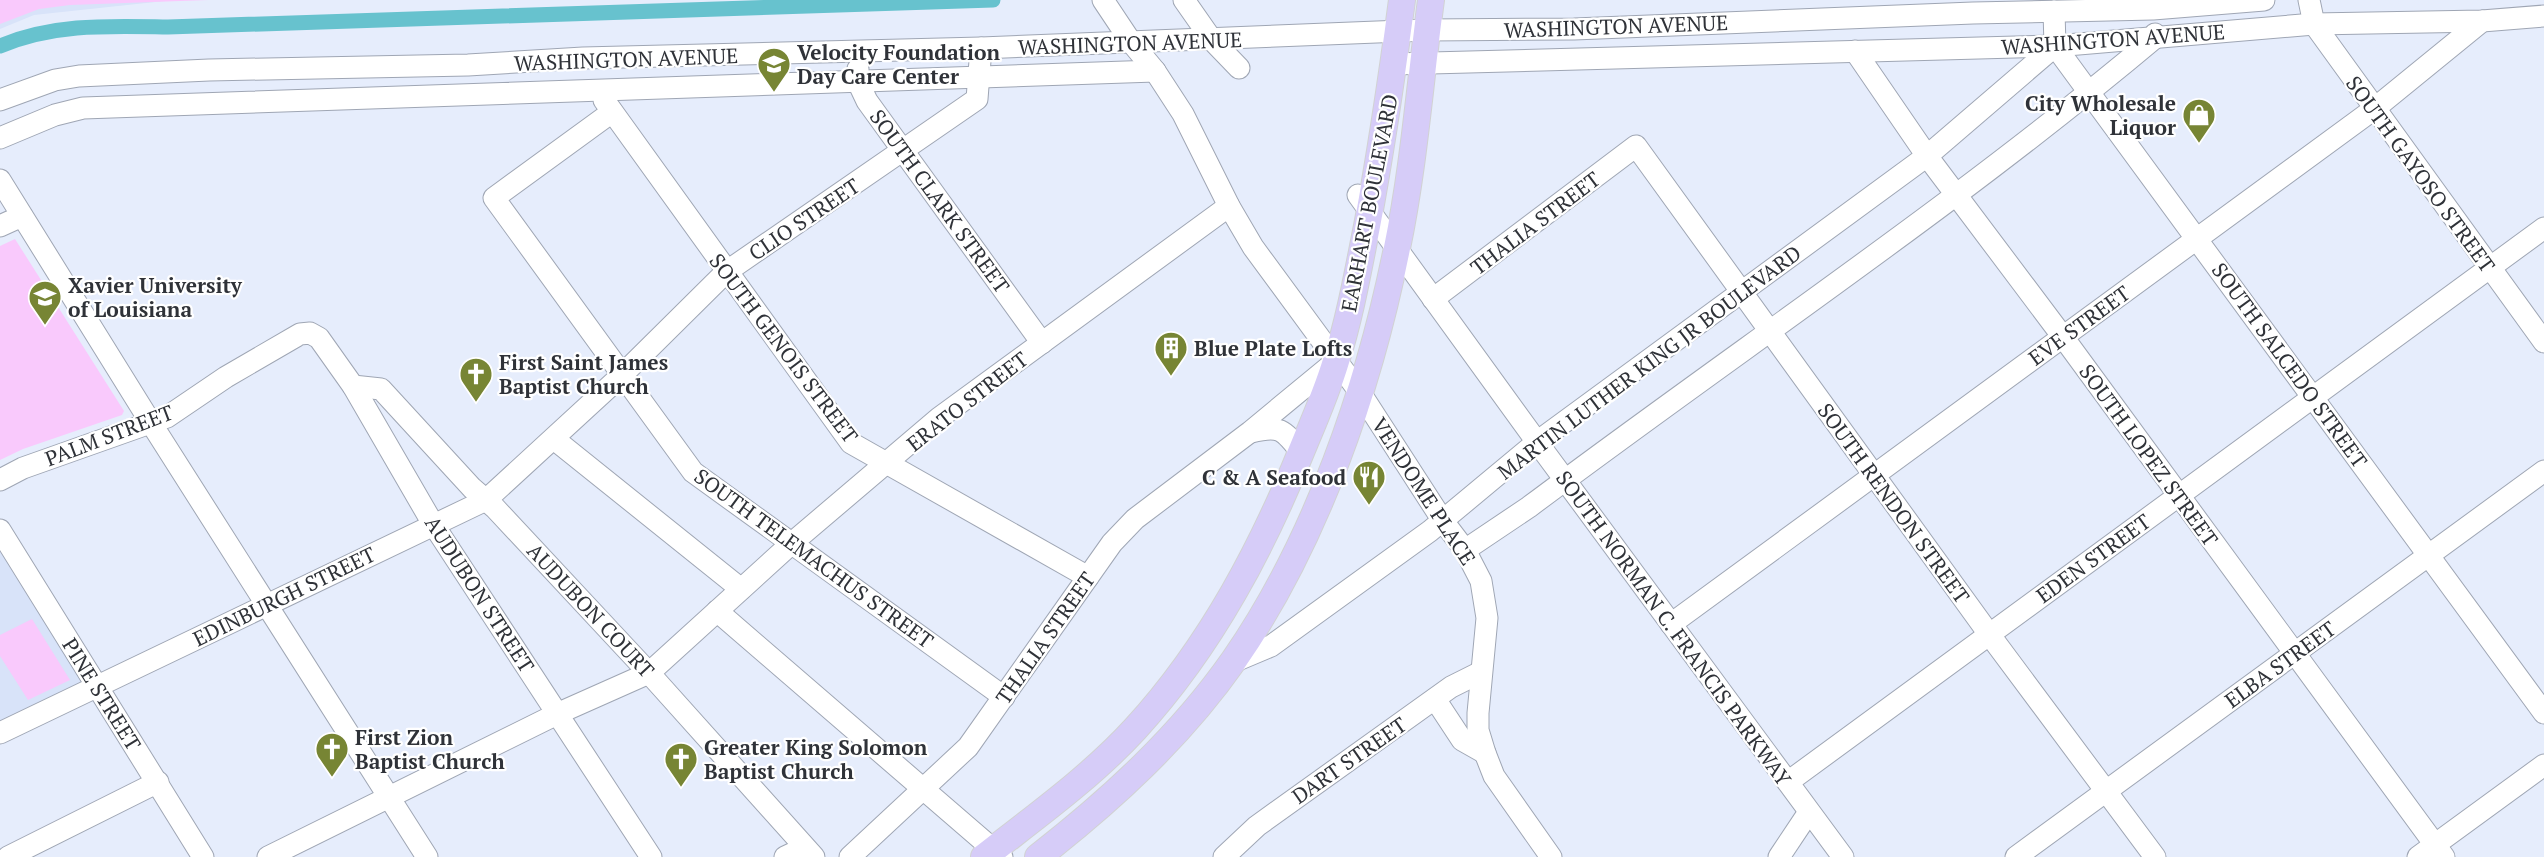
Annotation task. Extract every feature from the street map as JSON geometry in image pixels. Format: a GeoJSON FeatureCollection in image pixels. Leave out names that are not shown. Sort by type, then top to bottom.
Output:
{"type":"FeatureCollection","features":[{"type":"Feature","properties":{"kind":"main road","name":"EARHART BOULEVARD"},"geometry":{"type":"LineString","coordinates":[[993,854],[1135,730],[1200,648],[1243,578],[1274,515],[1336,361],[1356,285],[1364,203],[1393,64],[1400,15]]}},
{"type":"Feature","properties":{"kind":"main road","name":"EARHART BOULEVARD"},"geometry":{"type":"LineString","coordinates":[[1038,857],[1073,830],[1130,779],[1186,721],[1233,662],[1261,619],[1306,535],[1361,394],[1397,249],[1429,15]]}},
{"type":"Feature","properties":{"kind":"main road"},"geometry":{"type":"LineString","coordinates":[[1274,515],[1306,535]]}},
{"type":"Feature","properties":{"kind":"street"},"geometry":{"type":"LineString","coordinates":[[1103,0],[1183,114],[1229,206],[1253,247],[1361,394]]}},
{"type":"Feature","properties":{"kind":"street"},"geometry":{"type":"LineString","coordinates":[[1184,0],[1212,40],[1239,68]]}},
{"type":"Feature","properties":{"kind":"street","name":"WASHINGTON AVENUE"},"geometry":{"type":"LineString","coordinates":[[0,100],[63,78],[209,70],[468,65],[583,58],[857,52],[1212,40],[1400,15],[1429,15],[1574,29],[1972,7],[2054,11],[2153,9],[2264,0]]}},
{"type":"Feature","properties":{"kind":"street","name":"SOUTH GAYOSO STREET"},"geometry":{"type":"LineString","coordinates":[[2309,0],[2314,24],[2544,342]]}},
{"type":"Feature","properties":{"kind":"street"},"geometry":{"type":"LineString","coordinates":[[1972,7],[1973,47]]}},
{"type":"Feature","properties":{"kind":"street"},"geometry":{"type":"LineString","coordinates":[[2153,9],[2156,37]]}},
{"type":"Feature","properties":{"kind":"street"},"geometry":{"type":"LineString","coordinates":[[2054,11],[2055,46]]}},
{"type":"Feature","properties":{"kind":"street","name":"WASHINGTON AVENUE"},"geometry":{"type":"LineString","coordinates":[[1393,64],[2055,46],[2314,24],[2482,21],[2544,16]]}},
{"type":"Feature","properties":{"kind":"street","name":"EVE STREET"},"geometry":{"type":"LineString","coordinates":[[1671,624],[2374,109],[2482,21]]}},
{"type":"Feature","properties":{"kind":"street"},"geometry":{"type":"LineString","coordinates":[[1574,29],[1574,59]]}},
{"type":"Feature","properties":{"kind":"street","name":"MARTIN LUTHER KING JR BOULEVARD"},"geometry":{"type":"LineString","coordinates":[[1465,550],[1565,480],[1955,194],[2089,93],[2156,37]]}},
{"type":"Feature","properties":{"kind":"street","name":"MARTIN LUTHER KING JR BOULEVARD"},"geometry":{"type":"LineString","coordinates":[[1233,662],[1271,646],[1443,522],[1536,442],[1927,156],[2055,46]]}},
{"type":"Feature","properties":{"kind":"street","name":"SOUTH SALCEDO STREET"},"geometry":{"type":"LineString","coordinates":[[2055,46],[2544,713]]}},
{"type":"Feature","properties":{"kind":"street","name":"CLIO STREET"},"geometry":{"type":"LineString","coordinates":[[554,438],[622,375],[726,272],[977,99],[981,48]]}},
{"type":"Feature","properties":{"kind":"street","name":"SOUTH LOPEZ STREET"},"geometry":{"type":"LineString","coordinates":[[1855,51],[1927,156],[2063,337],[2294,654],[2432,853]]}},
{"type":"Feature","properties":{"kind":"street","name":"SOUTH CLARK STREET"},"geometry":{"type":"LineString","coordinates":[[857,52],[858,82],[867,101],[1042,343]]}},
{"type":"Feature","properties":{"kind":"street"},"geometry":{"type":"LineString","coordinates":[[754,86],[755,54]]}},
{"type":"Feature","properties":{"kind":"street"},"geometry":{"type":"LineString","coordinates":[[468,65],[468,93]]}},
{"type":"Feature","properties":{"kind":"street"},"geometry":{"type":"LineString","coordinates":[[209,70],[210,103]]}},
{"type":"Feature","properties":{"kind":"street","name":"WASHINGTON AVENUE"},"geometry":{"type":"LineString","coordinates":[[0,138],[56,115],[83,108],[468,93],[599,92],[1155,71]]}},
{"type":"Feature","properties":{"kind":"street","name":"SOUTH GENOIS STREET"},"geometry":{"type":"LineString","coordinates":[[599,92],[850,443],[1088,577]]}},
{"type":"Feature","properties":{"kind":"street","name":"SOUTH TELEMACHUS STREET"},"geometry":{"type":"LineString","coordinates":[[612,112],[494,198],[693,472],[1004,697]]}},
{"type":"Feature","properties":{"kind":"street","name":"SOUTH RENDON STREET"},"geometry":{"type":"LineString","coordinates":[[1636,146],[1989,634],[2155,857]]}},
{"type":"Feature","properties":{"kind":"street","name":"THALIA STREET"},"geometry":{"type":"LineString","coordinates":[[1433,299],[1636,146]]}},
{"type":"Feature","properties":{"kind":"street"},"geometry":{"type":"LineString","coordinates":[[0,180],[151,423],[427,857]]}},
{"type":"Feature","properties":{"kind":"street","name":"SOUTH NORMAN C. FRANCIS PARKWAY"},"geometry":{"type":"LineString","coordinates":[[1364,203],[1536,442],[1843,857]]}},
{"type":"Feature","properties":{"kind":"street","name":"ERATO STREET"},"geometry":{"type":"LineString","coordinates":[[268,857],[559,713],[649,673],[792,543],[939,418],[1229,206]]}},
{"type":"Feature","properties":{"kind":"street"},"geometry":{"type":"LineString","coordinates":[[0,226],[22,216]]}},
{"type":"Feature","properties":{"kind":"street","name":"EDEN STREET"},"geometry":{"type":"LineString","coordinates":[[1788,782],[2544,228]]}},
{"type":"Feature","properties":{"kind":"street","name":"PALM STREET"},"geometry":{"type":"LineString","coordinates":[[0,480],[23,468],[167,417],[226,377],[300,334],[310,333]]}},
{"type":"Feature","properties":{"kind":"street","name":"AUDUBON STREET"},"geometry":{"type":"LineString","coordinates":[[310,333],[319,338],[353,386],[433,524],[559,713],[651,857]]}},
{"type":"Feature","properties":{"kind":"street","name":"THALIA STREET"},"geometry":{"type":"LineString","coordinates":[[850,857],[968,747],[1112,543],[1135,519],[1250,432],[1336,361]]}},
{"type":"Feature","properties":{"kind":"street","name":"AUDUBON COURT"},"geometry":{"type":"LineString","coordinates":[[353,386],[381,389],[649,673],[809,852]]}},
{"type":"Feature","properties":{"kind":"street","name":"VENDOME PLACE"},"geometry":{"type":"LineString","coordinates":[[1361,394],[1443,522],[1465,550],[1480,582],[1487,618],[1478,730],[1494,776],[1551,857]]}},
{"type":"Feature","properties":{"kind":"street"},"geometry":{"type":"LineString","coordinates":[[1250,432],[1270,427],[1279,429],[1286,433],[1301,452]]}},
{"type":"Feature","properties":{"kind":"street"},"geometry":{"type":"LineString","coordinates":[[554,438],[741,589]]}},
{"type":"Feature","properties":{"kind":"street","name":"EDINBURGH STREET"},"geometry":{"type":"LineString","coordinates":[[0,733],[486,500],[554,438]]}},
{"type":"Feature","properties":{"kind":"street","name":"ELBA STREET"},"geometry":{"type":"LineString","coordinates":[[2016,857],[2544,471]]}},
{"type":"Feature","properties":{"kind":"street","name":"PINE STREET"},"geometry":{"type":"LineString","coordinates":[[0,531],[203,857]]}},
{"type":"Feature","properties":{"kind":"street"},"geometry":{"type":"LineString","coordinates":[[717,611],[974,832],[993,854]]}},
{"type":"Feature","properties":{"kind":"street","name":"DART STREET"},"geometry":{"type":"LineString","coordinates":[[1224,857],[1257,826],[1435,699],[1481,672]]}},
{"type":"Feature","properties":{"kind":"street"},"geometry":{"type":"LineString","coordinates":[[1435,699],[1462,740],[1485,753]]}},
{"type":"Feature","properties":{"kind":"street"},"geometry":{"type":"LineString","coordinates":[[2432,853],[2544,765]]}},
{"type":"Feature","properties":{"kind":"street"},"geometry":{"type":"LineString","coordinates":[[8,857],[158,782]]}},
{"type":"Feature","properties":{"kind":"street"},"geometry":{"type":"LineString","coordinates":[[1779,857],[1809,812]]}},
{"type":"Feature","properties":{"kind":"street"},"geometry":{"type":"LineString","coordinates":[[785,857],[809,852]]}},
{"type":"Feature","properties":{"kind":"shaded area"},"geometry":{"type":"Polygon","coordinates":[[[0,0],[174,0],[34,15],[0,29],[0,0]]]}},
{"type":"Feature","properties":{"kind":"shaded area"},"geometry":{"type":"Polygon","coordinates":[[[0,0],[208,0],[70,5],[39,9],[0,24],[0,0]]]}},
{"type":"Feature","properties":{"kind":"shaded area","name":"Xavier University of Louisiana"},"geometry":{"type":"Polygon","coordinates":[[[15,239],[124,411],[122,415],[23,449],[0,460],[0,246],[15,239]]]}},
{"type":"Feature","properties":{"kind":"shaded area"},"geometry":{"type":"Polygon","coordinates":[[[0,531],[96,685],[0,733],[0,531]]]}},
{"type":"Feature","properties":{"kind":"shaded area"},"geometry":{"type":"Polygon","coordinates":[[[32,619],[70,680],[28,700],[0,656],[0,635],[32,619]]]}},
{"type":"Feature","properties":{"kind":"waterway"},"geometry":{"type":"LineString","coordinates":[[0,46],[41,33],[104,27],[168,27],[993,0]]}},
{"type":"Feature","properties":{"kind":"place","name":"Velocity Foundation Day Care Center"},"geometry":{"type":"Point","coordinates":[774,93]}},
{"type":"Feature","properties":{"kind":"place","name":"City Wholesale Liquor"},"geometry":{"type":"Point","coordinates":[2199,144]}},
{"type":"Feature","properties":{"kind":"place","name":"Xavier University of Louisiana"},"geometry":{"type":"Point","coordinates":[45,326]}},
{"type":"Feature","properties":{"kind":"place","name":"Blue Plate Lofts"},"geometry":{"type":"Point","coordinates":[1171,377]}},
{"type":"Feature","properties":{"kind":"place","name":"First Saint James Baptist Church"},"geometry":{"type":"Point","coordinates":[476,403]}},
{"type":"Feature","properties":{"kind":"place","name":"C & A Seafood"},"geometry":{"type":"Point","coordinates":[1369,506]}},
{"type":"Feature","properties":{"kind":"place","name":"First Zion Baptist Church"},"geometry":{"type":"Point","coordinates":[332,778]}},
{"type":"Feature","properties":{"kind":"place","name":"Greater King Solomon Baptist Church"},"geometry":{"type":"Point","coordinates":[681,788]}}]}
